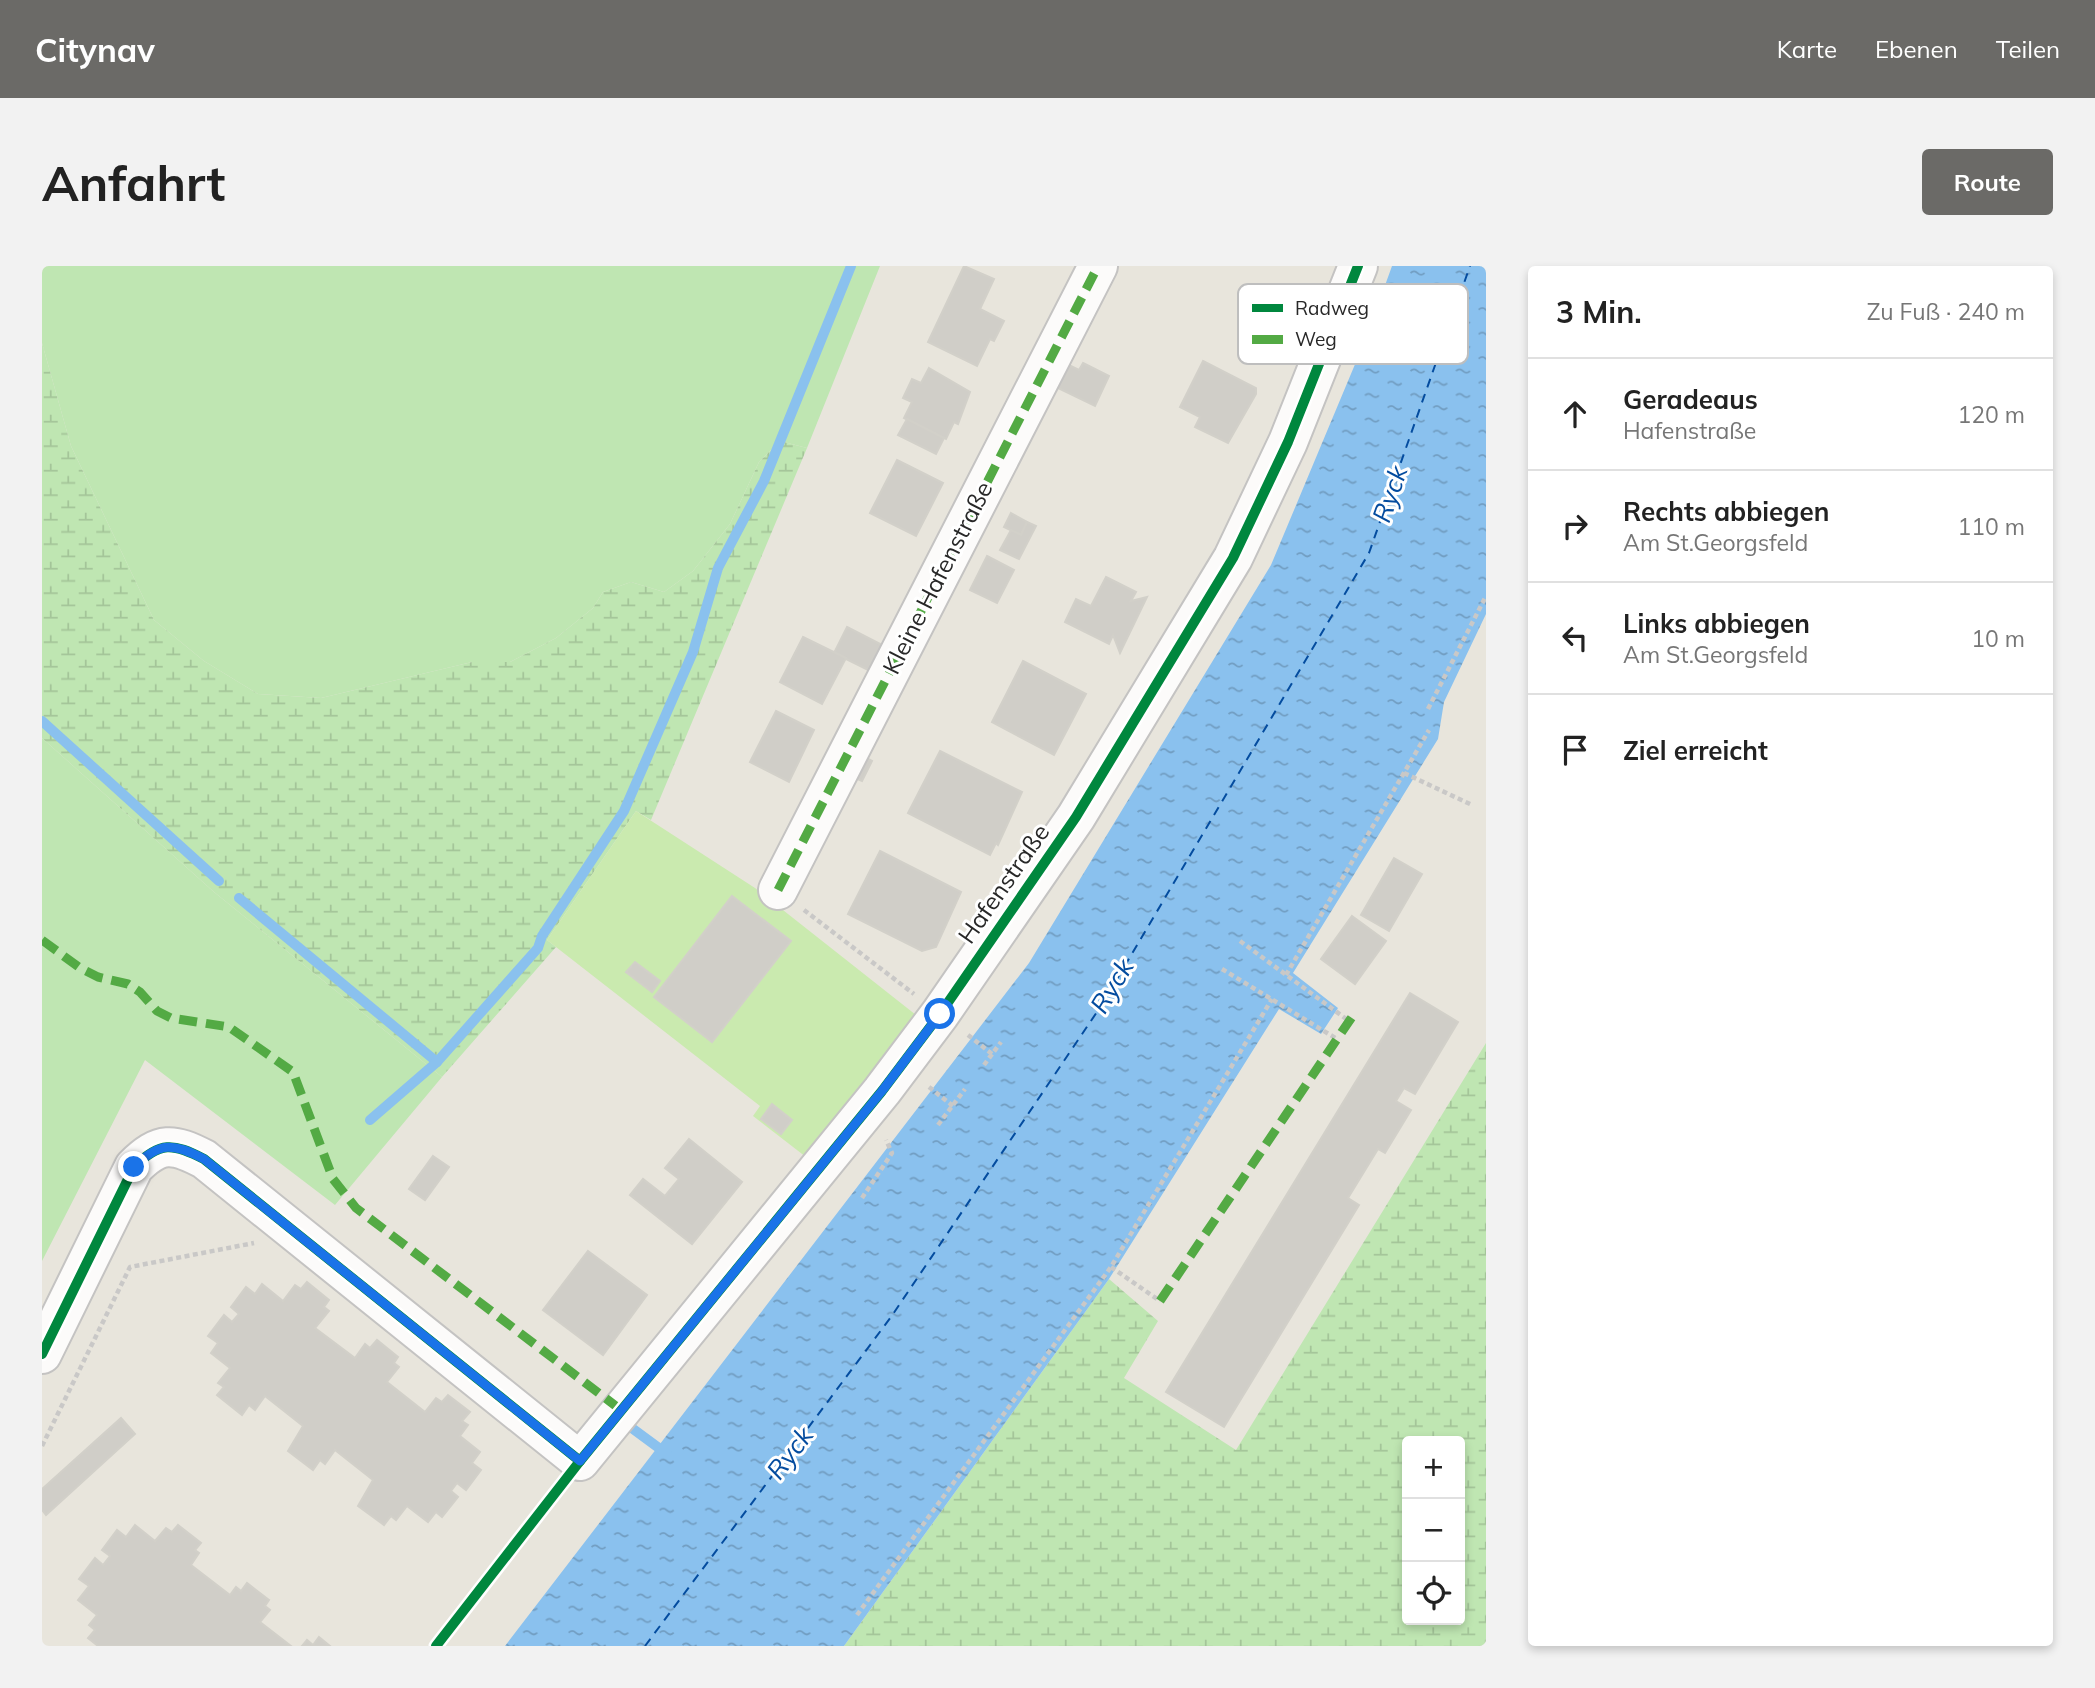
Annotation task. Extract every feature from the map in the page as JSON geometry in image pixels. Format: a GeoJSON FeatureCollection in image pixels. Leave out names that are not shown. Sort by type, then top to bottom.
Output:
{"type":"FeatureCollection","features":[{"type":"Feature","properties":{"kind":"street","name":"Kleine Hafenstraße"},"geometry":{"type":"LineString","coordinates":[[778,890],[1098,266]]}},
{"type":"Feature","properties":{"kind":"street","name":"Hafenstraße"},"geometry":{"type":"LineString","coordinates":[[1351,284],[1358,266]]}},
{"type":"Feature","properties":{"kind":"street","name":"Hafenstraße"},"geometry":{"type":"LineString","coordinates":[[580,1461],[874,1100],[954,1025],[1233,558],[1288,442],[1319,364]]}},
{"type":"Feature","properties":{"kind":"street"},"geometry":{"type":"LineString","coordinates":[[42,1354],[134,1167],[150,1152],[169,1145],[204,1159],[580,1461]]}},
{"type":"Feature","properties":{"kind":"path"},"geometry":{"type":"LineString","coordinates":[[1428,709],[1486,596]]}},
{"type":"Feature","properties":{"kind":"path"},"geometry":{"type":"LineString","coordinates":[[1286,975],[1429,730]]}},
{"type":"Feature","properties":{"kind":"path"},"geometry":{"type":"LineString","coordinates":[[1404,773],[1472,805]]}},
{"type":"Feature","properties":{"kind":"path"},"geometry":{"type":"LineString","coordinates":[[778,890],[992,1054]]}},
{"type":"Feature","properties":{"kind":"path"},"geometry":{"type":"LineString","coordinates":[[1240,941],[1349,1021]]}},
{"type":"Feature","properties":{"kind":"path"},"geometry":{"type":"LineString","coordinates":[[1222,969],[1337,1039]]}},
{"type":"Feature","properties":{"kind":"path"},"geometry":{"type":"LineString","coordinates":[[857,1615],[1111,1267],[1272,999]]}},
{"type":"Feature","properties":{"kind":"path"},"geometry":{"type":"LineString","coordinates":[[984,1065],[1001,1042]]}},
{"type":"Feature","properties":{"kind":"path"},"geometry":{"type":"LineString","coordinates":[[929,1087],[953,1106]]}},
{"type":"Feature","properties":{"kind":"path"},"geometry":{"type":"LineString","coordinates":[[938,1125],[965,1089]]}},
{"type":"Feature","properties":{"kind":"path"},"geometry":{"type":"LineString","coordinates":[[862,1198],[892,1153]]}},
{"type":"Feature","properties":{"kind":"path"},"geometry":{"type":"LineString","coordinates":[[42,1446],[130,1267],[300,1234]]}},
{"type":"Feature","properties":{"kind":"path"},"geometry":{"type":"LineString","coordinates":[[1111,1267],[1160,1301]]}},
{"type":"Feature","properties":{"kind":"path"},"geometry":{"type":"LineString","coordinates":[[436,1646],[580,1461]]}},
{"type":"Feature","properties":{"kind":"green space"},"geometry":{"type":"Polygon","coordinates":[[[42,266],[880,266],[807,448],[780,441],[759,462],[730,524],[693,571],[664,592],[631,582],[603,592],[593,608],[556,638],[510,662],[472,662],[321,698],[258,694],[204,661],[154,620],[71,446],[42,343],[42,266]]]}},
{"type":"Feature","properties":{"kind":"green space"},"geometry":{"type":"Polygon","coordinates":[[[42,343],[71,446],[154,620],[204,661],[258,694],[321,698],[472,662],[510,662],[556,638],[593,608],[603,592],[631,582],[664,592],[693,571],[730,524],[759,462],[780,441],[807,448],[651,820],[636,811],[547,940],[556,947],[442,1077],[214,892],[42,738],[42,343]]]}},
{"type":"Feature","properties":{"kind":"green space"},"geometry":{"type":"Polygon","coordinates":[[[42,738],[214,892],[442,1077],[335,1205],[145,1060],[42,1261],[42,738]]]}},
{"type":"Feature","properties":{"kind":"green space"},"geometry":{"type":"Polygon","coordinates":[[[636,811],[755,888],[916,1015],[806,1157],[753,1116],[760,1106],[547,940],[636,811]]]}},
{"type":"Feature","properties":{"kind":"green space"},"geometry":{"type":"Polygon","coordinates":[[[1486,1043],[1486,1646],[844,1646],[1109,1279],[1158,1321],[1124,1378],[1236,1450],[1486,1043]]]}},
{"type":"Feature","properties":{"kind":"water","name":"Ryck"},"geometry":{"type":"Polygon","coordinates":[[[1392,266],[1486,266],[1486,614],[1444,702],[1438,739],[1293,973],[1338,1008],[1321,1034],[1279,1009],[1109,1279],[844,1646],[505,1646],[1029,963],[1271,565],[1355,364],[1468,364],[1468,284],[1386,284],[1392,266]]]}},
{"type":"Feature","properties":{"kind":"building"},"geometry":{"type":"Polygon","coordinates":[[[964,266],[994,279],[980,309],[1004,321],[994,341],[990,339],[977,366],[928,342],[964,266]]]}},
{"type":"Feature","properties":{"kind":"building"},"geometry":{"type":"Polygon","coordinates":[[[1203,361],[1256,388],[1256,394],[1228,443],[1195,427],[1200,417],[1180,407],[1203,361]]]}},
{"type":"Feature","properties":{"kind":"building"},"geometry":{"type":"Polygon","coordinates":[[[1083,363],[1109,376],[1095,406],[1056,387],[1067,364],[1079,370],[1083,363]]]}},
{"type":"Feature","properties":{"kind":"building"},"geometry":{"type":"Polygon","coordinates":[[[929,368],[970,392],[958,424],[954,422],[946,439],[904,418],[912,402],[903,398],[912,379],[921,383],[929,368]]]}},
{"type":"Feature","properties":{"kind":"building"},"geometry":{"type":"Polygon","coordinates":[[[907,419],[944,438],[936,454],[898,435],[907,419]]]}},
{"type":"Feature","properties":{"kind":"building"},"geometry":{"type":"Polygon","coordinates":[[[897,460],[943,483],[916,536],[870,513],[897,460]]]}},
{"type":"Feature","properties":{"kind":"building"},"geometry":{"type":"Polygon","coordinates":[[[1011,513],[1027,522],[1021,535],[1004,527],[1011,513]]]}},
{"type":"Feature","properties":{"kind":"building"},"geometry":{"type":"Polygon","coordinates":[[[1027,522],[1036,526],[1019,559],[1000,550],[1011,530],[1021,535],[1027,522]]]}},
{"type":"Feature","properties":{"kind":"building"},"geometry":{"type":"Polygon","coordinates":[[[987,556],[1014,570],[997,603],[970,590],[987,556]]]}},
{"type":"Feature","properties":{"kind":"building"},"geometry":{"type":"Polygon","coordinates":[[[1106,577],[1136,592],[1131,601],[1147,597],[1120,653],[1113,635],[1109,644],[1065,622],[1076,599],[1091,606],[1106,577]]]}},
{"type":"Feature","properties":{"kind":"building"},"geometry":{"type":"Polygon","coordinates":[[[847,627],[884,646],[870,671],[834,653],[847,627]]]}},
{"type":"Feature","properties":{"kind":"building"},"geometry":{"type":"Polygon","coordinates":[[[803,637],[846,658],[822,704],[780,682],[803,637]]]}},
{"type":"Feature","properties":{"kind":"building"},"geometry":{"type":"Polygon","coordinates":[[[1023,661],[1086,694],[1054,755],[992,722],[1023,661]]]}},
{"type":"Feature","properties":{"kind":"building"},"geometry":{"type":"Polygon","coordinates":[[[776,711],[814,730],[789,782],[750,762],[776,711]]]}},
{"type":"Feature","properties":{"kind":"building"},"geometry":{"type":"Polygon","coordinates":[[[940,751],[1022,792],[998,845],[996,843],[990,855],[908,813],[940,751]]]}},
{"type":"Feature","properties":{"kind":"building"},"geometry":{"type":"Polygon","coordinates":[[[861,755],[872,761],[862,781],[850,776],[861,755]]]}},
{"type":"Feature","properties":{"kind":"building"},"geometry":{"type":"Polygon","coordinates":[[[880,851],[961,892],[936,947],[922,951],[848,914],[880,851]]]}},
{"type":"Feature","properties":{"kind":"building"},"geometry":{"type":"Polygon","coordinates":[[[1394,858],[1422,874],[1389,931],[1361,915],[1394,858]]]}},
{"type":"Feature","properties":{"kind":"building"},"geometry":{"type":"Polygon","coordinates":[[[732,896],[791,941],[712,1042],[654,997],[732,896]]]}},
{"type":"Feature","properties":{"kind":"building"},"geometry":{"type":"Polygon","coordinates":[[[1352,916],[1386,941],[1355,984],[1321,959],[1352,916]]]}},
{"type":"Feature","properties":{"kind":"building"},"geometry":{"type":"Polygon","coordinates":[[[635,962],[660,981],[652,992],[626,972],[635,962]]]}},
{"type":"Feature","properties":{"kind":"building"},"geometry":{"type":"Polygon","coordinates":[[[1410,993],[1458,1022],[1415,1094],[1404,1088],[1396,1101],[1411,1110],[1385,1153],[1378,1149],[1348,1198],[1359,1205],[1224,1427],[1166,1392],[1410,993]]]}},
{"type":"Feature","properties":{"kind":"building"},"geometry":{"type":"Polygon","coordinates":[[[772,1104],[792,1120],[781,1134],[761,1119],[772,1104]]]}},
{"type":"Feature","properties":{"kind":"building"},"geometry":{"type":"Polygon","coordinates":[[[689,1139],[742,1182],[692,1244],[630,1195],[643,1179],[665,1196],[679,1179],[665,1168],[689,1139]]]}},
{"type":"Feature","properties":{"kind":"building"},"geometry":{"type":"Polygon","coordinates":[[[433,1156],[449,1167],[425,1200],[409,1189],[433,1156]]]}},
{"type":"Feature","properties":{"kind":"building"},"geometry":{"type":"Polygon","coordinates":[[[588,1251],[647,1295],[603,1355],[543,1310],[588,1251]]]}},
{"type":"Feature","properties":{"kind":"building"},"geometry":{"type":"Polygon","coordinates":[[[307,1282],[329,1300],[324,1307],[329,1311],[315,1328],[355,1358],[365,1344],[370,1348],[377,1340],[398,1357],[394,1363],[399,1367],[387,1382],[425,1412],[436,1398],[442,1402],[448,1395],[470,1412],[462,1421],[468,1425],[460,1436],[480,1452],[472,1463],[481,1470],[466,1490],[457,1483],[451,1491],[458,1497],[442,1517],[436,1512],[428,1522],[407,1506],[396,1520],[391,1516],[384,1525],[358,1506],[373,1480],[335,1450],[325,1464],[320,1460],[313,1470],[288,1451],[303,1426],[265,1396],[255,1410],[249,1405],[242,1415],[217,1395],[224,1387],[218,1383],[230,1368],[211,1353],[218,1343],[208,1336],[224,1315],[232,1322],[239,1314],[231,1307],[246,1287],[255,1294],[262,1284],[283,1301],[295,1285],[301,1289],[307,1282]]]}},
{"type":"Feature","properties":{"kind":"building"},"geometry":{"type":"Polygon","coordinates":[[[121,1418],[135,1434],[46,1515],[42,1510],[42,1489],[121,1418]]]}},
{"type":"Feature","properties":{"kind":"building"},"geometry":{"type":"Polygon","coordinates":[[[135,1525],[155,1541],[166,1528],[172,1532],[178,1525],[201,1543],[195,1550],[199,1553],[191,1565],[230,1595],[236,1587],[241,1591],[247,1583],[269,1600],[265,1606],[270,1610],[260,1622],[291,1646],[98,1646],[88,1638],[95,1630],[89,1625],[97,1615],[78,1600],[89,1586],[79,1579],[95,1558],[103,1565],[110,1556],[102,1550],[117,1530],[126,1537],[135,1525]]]}},
{"type":"Feature","properties":{"kind":"building"},"geometry":{"type":"Polygon","coordinates":[[[319,1637],[330,1646],[302,1646],[307,1640],[313,1645],[319,1637]]]}},
{"type":"Feature","properties":{"kind":"waterway"},"geometry":{"type":"LineString","coordinates":[[370,1120],[437,1062],[538,948],[542,936],[624,811],[693,652],[718,568],[764,481],[851,266]]}},
{"type":"Feature","properties":{"kind":"waterway"},"geometry":{"type":"LineString","coordinates":[[42,721],[219,881]]}},
{"type":"Feature","properties":{"kind":"waterway"},"geometry":{"type":"LineString","coordinates":[[239,898],[437,1062]]}},
{"type":"Feature","properties":{"kind":"waterway"},"geometry":{"type":"LineString","coordinates":[[625,1423],[667,1454]]}},
{"type":"Feature","properties":{"kind":"ferry route"},"geometry":{"type":"LineString","coordinates":[[1464,284],[1470,266]]}},
{"type":"Feature","properties":{"kind":"ferry route"},"geometry":{"type":"LineString","coordinates":[[645,1646],[891,1317],[1101,1006],[1369,553],[1436,364]]}},
{"type":"Feature","properties":{"kind":"marked path"},"geometry":{"type":"LineString","coordinates":[[778,890],[1098,266]]}},
{"type":"Feature","properties":{"kind":"marked path"},"geometry":{"type":"LineString","coordinates":[[42,940],[80,968],[98,977],[128,984],[140,992],[157,1011],[171,1018],[229,1027],[293,1072],[333,1179],[356,1208],[621,1410]]}},
{"type":"Feature","properties":{"kind":"marked path"},"geometry":{"type":"LineString","coordinates":[[1160,1301],[1356,1011]]}},
{"type":"Feature","properties":{"kind":"cycle path"},"geometry":{"type":"LineString","coordinates":[[1351,284],[1358,266]]}},
{"type":"Feature","properties":{"kind":"cycle path"},"geometry":{"type":"LineString","coordinates":[[436,1646],[580,1461],[882,1091],[940,1014],[1076,817],[1233,558],[1288,442],[1319,364]]}},
{"type":"Feature","properties":{"kind":"cycle path"},"geometry":{"type":"LineString","coordinates":[[42,1354],[134,1167],[159,1149],[175,1148],[204,1159],[580,1461]]}},
{"type":"Feature","properties":{"kind":"route"},"geometry":{"type":"LineString","coordinates":[[134,1167],[150,1152],[169,1145],[204,1159],[580,1461],[882,1091],[940,1014]]}}]}
